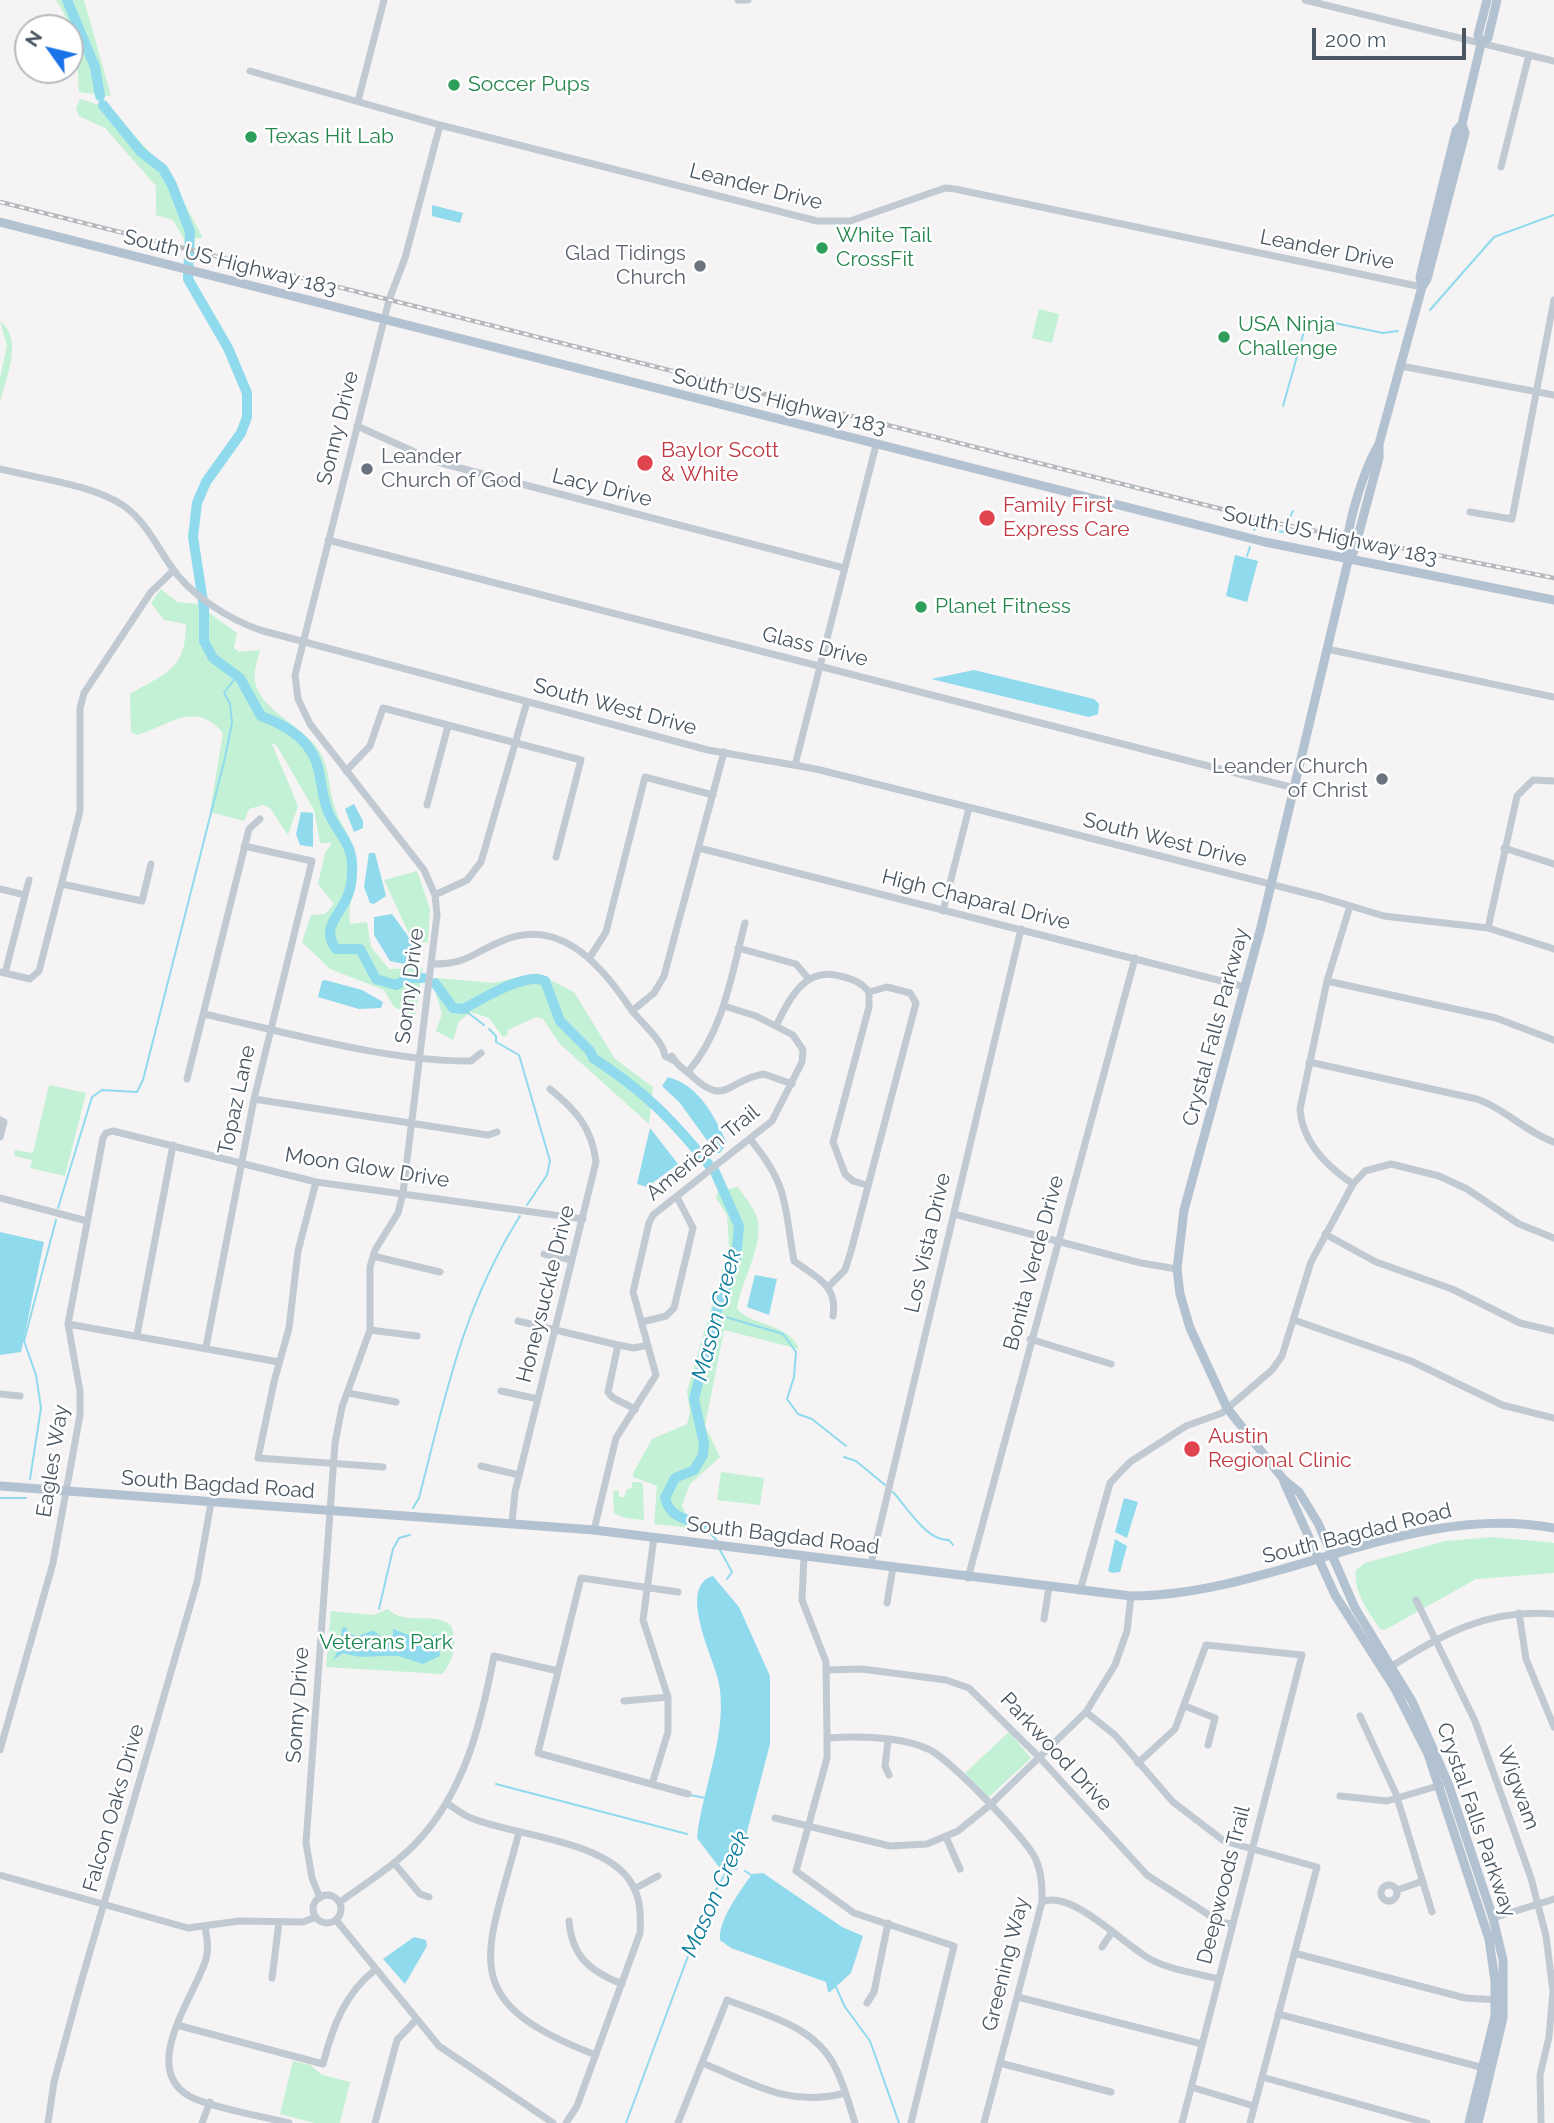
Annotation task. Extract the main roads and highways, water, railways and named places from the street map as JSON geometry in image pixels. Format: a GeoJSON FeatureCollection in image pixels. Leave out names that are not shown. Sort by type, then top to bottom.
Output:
{"type":"FeatureCollection","features":[{"type":"Feature","properties":{"kind":"main road"},"geometry":{"type":"LineString","coordinates":[[1487,0],[1478,35],[1481,44],[1488,38],[1497,0]]}},
{"type":"Feature","properties":{"kind":"main road","name":"Crystal Falls Parkway"},"geometry":{"type":"LineString","coordinates":[[1351,1611],[1333,1556],[1306,1503],[1284,1480],[1227,1408],[1190,1328],[1180,1294],[1177,1269],[1184,1210],[1271,885],[1348,561],[1354,551],[1379,458],[1379,444],[1422,288],[1427,279],[1465,133],[1462,124],[1481,44]]}},
{"type":"Feature","properties":{"kind":"main road","name":"South US Highway 183"},"geometry":{"type":"LineString","coordinates":[[0,222],[876,445],[1348,561],[1554,600]]}},
{"type":"Feature","properties":{"kind":"main road","name":"Crystal Falls Parkway"},"geometry":{"type":"LineString","coordinates":[[1284,1480],[1321,1560],[1425,1726],[1493,1918],[1503,1960],[1497,2051],[1478,2123]]}},
{"type":"Feature","properties":{"kind":"main road","name":"South Bagdad Road"},"geometry":{"type":"LineString","coordinates":[[0,1486],[65,1493],[594,1530],[1131,1596],[1211,1589],[1452,1526],[1487,1522],[1554,1528]]}},
{"type":"Feature","properties":{"kind":"main road","name":"Crystal Falls Parkway"},"geometry":{"type":"LineString","coordinates":[[1444,1784],[1489,1939],[1500,2000],[1469,2123]]}},
{"type":"Feature","properties":{"kind":"water"},"geometry":{"type":"Polygon","coordinates":[[[432,205],[463,213],[460,223],[432,216],[432,205]]]}},
{"type":"Feature","properties":{"kind":"water"},"geometry":{"type":"Polygon","coordinates":[[[1235,555],[1258,561],[1247,602],[1226,596],[1235,555]]]}},
{"type":"Feature","properties":{"kind":"water"},"geometry":{"type":"Polygon","coordinates":[[[974,670],[1094,699],[1099,704],[1098,714],[1089,717],[931,679],[974,670]]]}},
{"type":"Feature","properties":{"kind":"water"},"geometry":{"type":"Polygon","coordinates":[[[354,804],[363,821],[363,828],[354,832],[345,809],[354,804]]]}},
{"type":"Feature","properties":{"kind":"water"},"geometry":{"type":"Polygon","coordinates":[[[301,812],[313,813],[313,847],[300,845],[296,834],[301,812]]]}},
{"type":"Feature","properties":{"kind":"water"},"geometry":{"type":"Polygon","coordinates":[[[369,853],[375,853],[386,896],[374,904],[370,903],[364,887],[369,853]]]}},
{"type":"Feature","properties":{"kind":"water"},"geometry":{"type":"Polygon","coordinates":[[[392,914],[408,936],[414,951],[409,965],[390,961],[374,935],[374,917],[392,914]]]}},
{"type":"Feature","properties":{"kind":"water"},"geometry":{"type":"Polygon","coordinates":[[[322,981],[362,990],[383,1002],[381,1008],[359,1009],[318,997],[322,981]]]}},
{"type":"Feature","properties":{"kind":"water"},"geometry":{"type":"Polygon","coordinates":[[[668,1077],[689,1087],[705,1103],[727,1143],[720,1153],[716,1153],[680,1103],[662,1086],[668,1077]]]}},
{"type":"Feature","properties":{"kind":"water"},"geometry":{"type":"Polygon","coordinates":[[[650,1128],[678,1164],[647,1187],[637,1184],[650,1128]]]}},
{"type":"Feature","properties":{"kind":"water"},"geometry":{"type":"Polygon","coordinates":[[[0,1232],[44,1242],[21,1352],[0,1355],[0,1232]]]}},
{"type":"Feature","properties":{"kind":"water"},"geometry":{"type":"Polygon","coordinates":[[[755,1275],[777,1279],[769,1315],[747,1307],[755,1275]]]}},
{"type":"Feature","properties":{"kind":"water"},"geometry":{"type":"Polygon","coordinates":[[[1124,1498],[1138,1502],[1127,1538],[1115,1532],[1124,1498]]]}},
{"type":"Feature","properties":{"kind":"water"},"geometry":{"type":"Polygon","coordinates":[[[1115,1539],[1127,1546],[1120,1572],[1112,1573],[1108,1571],[1115,1539]]]}},
{"type":"Feature","properties":{"kind":"water"},"geometry":{"type":"Polygon","coordinates":[[[713,1576],[739,1607],[770,1676],[770,1744],[737,1870],[719,1867],[697,1838],[720,1718],[718,1679],[697,1607],[698,1593],[703,1582],[713,1576]]]}},
{"type":"Feature","properties":{"kind":"water"},"geometry":{"type":"Polygon","coordinates":[[[345,1627],[350,1634],[358,1636],[374,1631],[386,1638],[393,1635],[393,1629],[424,1641],[435,1634],[439,1637],[440,1656],[423,1664],[397,1656],[364,1657],[343,1653],[333,1660],[340,1646],[342,1628],[345,1627]]]}},
{"type":"Feature","properties":{"kind":"water"},"geometry":{"type":"Polygon","coordinates":[[[763,1873],[842,1927],[863,1936],[851,1973],[830,1992],[826,1982],[731,1948],[720,1940],[726,1915],[737,1897],[752,1874],[763,1873]]]}},
{"type":"Feature","properties":{"kind":"water"},"geometry":{"type":"Polygon","coordinates":[[[414,1937],[426,1940],[427,1946],[405,1984],[383,1959],[414,1937]]]}},
{"type":"Feature","properties":{"kind":"waterway","name":"Mason Creek"},"geometry":{"type":"LineString","coordinates":[[67,0],[95,67],[100,96]]}},
{"type":"Feature","properties":{"kind":"waterway","name":"Mason Creek"},"geometry":{"type":"LineString","coordinates":[[103,105],[141,152],[163,169],[172,185],[190,232],[188,279],[228,348],[247,393],[247,417],[241,433],[206,482],[197,503],[193,537],[204,608],[204,641],[213,658],[240,678],[261,716],[298,736],[316,761],[327,809],[348,847],[352,862],[349,892],[331,927],[331,941],[336,949],[360,949],[376,979],[396,985],[409,978],[423,978]]}},
{"type":"Feature","properties":{"kind":"waterway"},"geometry":{"type":"LineString","coordinates":[[1430,310],[1494,237],[1554,215]]}},
{"type":"Feature","properties":{"kind":"waterway"},"geometry":{"type":"LineString","coordinates":[[1283,406],[1307,321],[1315,319],[1383,333],[1398,331]]}},
{"type":"Feature","properties":{"kind":"waterway"},"geometry":{"type":"LineString","coordinates":[[1254,530],[1258,527],[1283,532],[1293,511]]}},
{"type":"Feature","properties":{"kind":"waterway"},"geometry":{"type":"LineString","coordinates":[[1247,556],[1250,547]]}},
{"type":"Feature","properties":{"kind":"waterway"},"geometry":{"type":"LineString","coordinates":[[58,1208],[92,1097],[102,1090],[137,1092],[143,1080],[225,758],[232,723],[230,703],[224,693],[237,676]]}},
{"type":"Feature","properties":{"kind":"waterway","name":"Mason Creek"},"geometry":{"type":"LineString","coordinates":[[435,983],[453,1008],[463,1009],[515,983],[537,979],[545,981],[560,1021],[590,1051],[593,1058],[656,1106],[709,1165]]}},
{"type":"Feature","properties":{"kind":"waterway"},"geometry":{"type":"LineString","coordinates":[[463,1009],[484,1025]]}},
{"type":"Feature","properties":{"kind":"waterway"},"geometry":{"type":"LineString","coordinates":[[489,1029],[496,1036],[496,1042],[519,1055],[550,1161],[547,1175],[527,1205]]}},
{"type":"Feature","properties":{"kind":"waterway","name":"Mason Creek"},"geometry":{"type":"LineString","coordinates":[[707,1529],[676,1515],[665,1498],[675,1478],[694,1470],[703,1455],[704,1444],[694,1399],[716,1314],[736,1259],[739,1226],[715,1172]]}},
{"type":"Feature","properties":{"kind":"waterway"},"geometry":{"type":"LineString","coordinates":[[413,1508],[419,1498],[447,1388],[470,1318],[500,1250],[520,1216]]}},
{"type":"Feature","properties":{"kind":"waterway"},"geometry":{"type":"LineString","coordinates":[[30,1479],[41,1408],[36,1375],[24,1341],[56,1220]]}},
{"type":"Feature","properties":{"kind":"waterway"},"geometry":{"type":"LineString","coordinates":[[716,1314],[783,1334],[796,1352],[794,1377],[787,1399],[798,1414],[812,1419],[846,1446]]}},
{"type":"Feature","properties":{"kind":"waterway"},"geometry":{"type":"LineString","coordinates":[[844,1457],[856,1461],[885,1485]]}},
{"type":"Feature","properties":{"kind":"waterway"},"geometry":{"type":"LineString","coordinates":[[893,1492],[925,1529],[941,1539],[949,1540],[953,1545]]}},
{"type":"Feature","properties":{"kind":"waterway"},"geometry":{"type":"LineString","coordinates":[[0,1498],[26,1498]]}},
{"type":"Feature","properties":{"kind":"waterway","name":"Mason Creek"},"geometry":{"type":"LineString","coordinates":[[707,1529],[717,1541]]}},
{"type":"Feature","properties":{"kind":"waterway"},"geometry":{"type":"LineString","coordinates":[[379,1609],[393,1549],[399,1538],[410,1535]]}},
{"type":"Feature","properties":{"kind":"waterway","name":"Mason Creek"},"geometry":{"type":"LineString","coordinates":[[720,1550],[732,1572],[727,1579]]}},
{"type":"Feature","properties":{"kind":"waterway"},"geometry":{"type":"LineString","coordinates":[[496,1784],[687,1834]]}},
{"type":"Feature","properties":{"kind":"waterway"},"geometry":{"type":"LineString","coordinates":[[690,1795],[705,1798]]}},
{"type":"Feature","properties":{"kind":"waterway","name":"Mason Creek"},"geometry":{"type":"LineString","coordinates":[[626,2123],[704,1913],[728,1868]]}},
{"type":"Feature","properties":{"kind":"waterway"},"geometry":{"type":"LineString","coordinates":[[745,1871],[753,1876]]}},
{"type":"Feature","properties":{"kind":"waterway"},"geometry":{"type":"LineString","coordinates":[[836,1987],[845,2007],[870,2041],[899,2123]]}},
{"type":"Feature","properties":{"kind":"railway"},"geometry":{"type":"LineString","coordinates":[[0,202],[1285,525],[1554,578]]}},
{"type":"Feature","properties":{"kind":"place","name":"Soccer Pups"},"geometry":{"type":"Point","coordinates":[454,85]}},
{"type":"Feature","properties":{"kind":"place","name":"Texas Hit Lab"},"geometry":{"type":"Point","coordinates":[251,137]}},
{"type":"Feature","properties":{"kind":"place","name":"White Tail CrossFit"},"geometry":{"type":"Point","coordinates":[822,248]}},
{"type":"Feature","properties":{"kind":"place","name":"Glad Tidings Church"},"geometry":{"type":"Point","coordinates":[700,266]}},
{"type":"Feature","properties":{"kind":"place","name":"USA Ninja Challenge"},"geometry":{"type":"Point","coordinates":[1224,337]}},
{"type":"Feature","properties":{"kind":"place","name":"Baylor Scott & White"},"geometry":{"type":"Point","coordinates":[645,463]}},
{"type":"Feature","properties":{"kind":"place","name":"Leander Church of God"},"geometry":{"type":"Point","coordinates":[367,469]}},
{"type":"Feature","properties":{"kind":"place","name":"Family First Express Care"},"geometry":{"type":"Point","coordinates":[987,518]}},
{"type":"Feature","properties":{"kind":"place","name":"Planet Fitness"},"geometry":{"type":"Point","coordinates":[921,607]}},
{"type":"Feature","properties":{"kind":"place","name":"Leander Church of Christ"},"geometry":{"type":"Point","coordinates":[1382,779]}},
{"type":"Feature","properties":{"kind":"place","name":"Austin Regional Clinic"},"geometry":{"type":"Point","coordinates":[1192,1449]}},
{"type":"Feature","properties":{"kind":"park label","name":"Veterans Park"},"geometry":{"type":"Point","coordinates":[386,1643]}}]}
